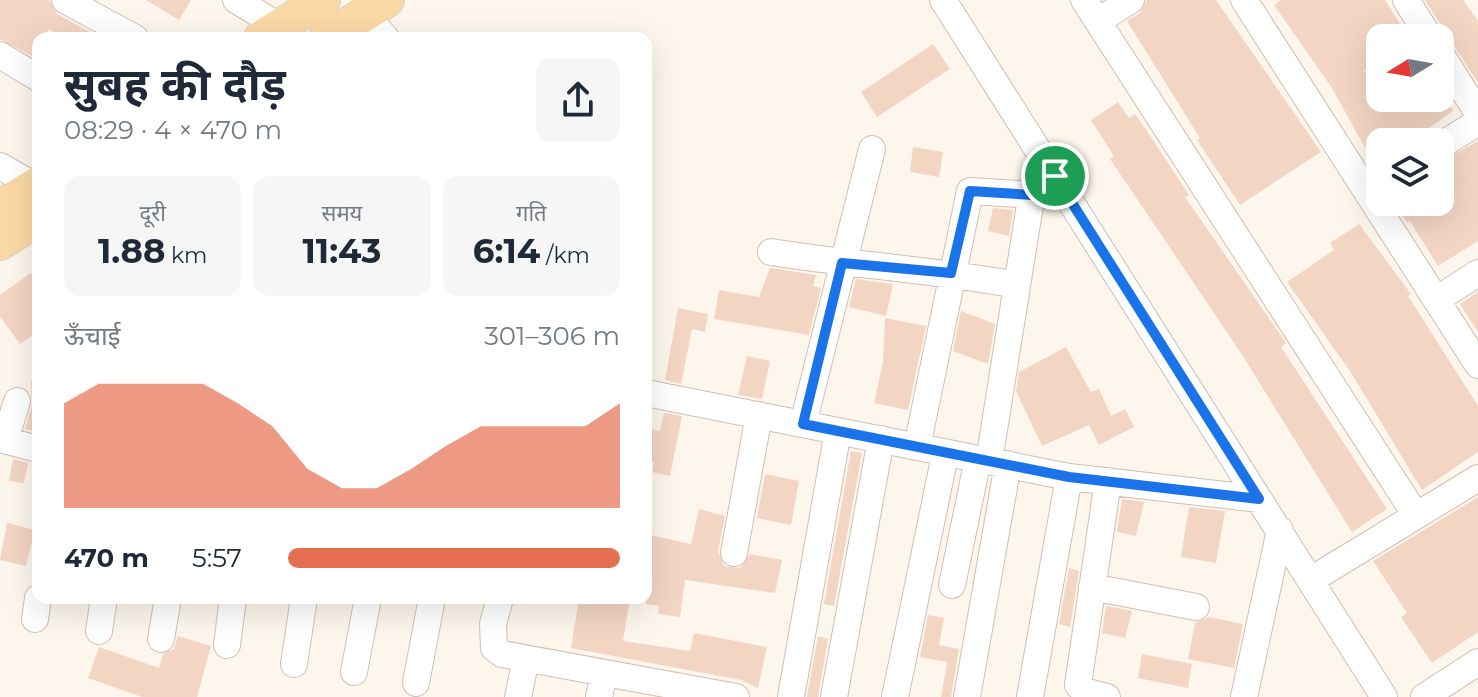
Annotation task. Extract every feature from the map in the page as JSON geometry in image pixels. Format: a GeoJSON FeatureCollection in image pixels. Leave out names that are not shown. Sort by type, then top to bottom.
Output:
{"type":"FeatureCollection","features":[{"type":"Feature","properties":{"kind":"main road"},"geometry":{"type":"LineString","coordinates":[[270,32],[323,0]]}},
{"type":"Feature","properties":{"kind":"main road"},"geometry":{"type":"LineString","coordinates":[[338,32],[376,13]]}},
{"type":"Feature","properties":{"kind":"main road"},"geometry":{"type":"LineString","coordinates":[[0,207],[32,197]]}},
{"type":"Feature","properties":{"kind":"main road"},"geometry":{"type":"LineString","coordinates":[[0,243],[32,202]]}},
{"type":"Feature","properties":{"kind":"street"},"geometry":{"type":"LineString","coordinates":[[65,0],[124,32]]}},
{"type":"Feature","properties":{"kind":"street"},"geometry":{"type":"LineString","coordinates":[[236,0],[270,32]]}},
{"type":"Feature","properties":{"kind":"street"},"geometry":{"type":"LineString","coordinates":[[943,0],[1280,530],[1361,666],[1384,697]]}},
{"type":"Feature","properties":{"kind":"street"},"geometry":{"type":"LineString","coordinates":[[1131,0],[1091,11],[1415,514]]}},
{"type":"Feature","properties":{"kind":"street"},"geometry":{"type":"LineString","coordinates":[[1244,0],[1366,177]]}},
{"type":"Feature","properties":{"kind":"street"},"geometry":{"type":"LineString","coordinates":[[1406,0],[1421,24]]}},
{"type":"Feature","properties":{"kind":"street"},"geometry":{"type":"LineString","coordinates":[[0,55],[32,74]]}},
{"type":"Feature","properties":{"kind":"street"},"geometry":{"type":"LineString","coordinates":[[1454,75],[1478,113]]}},
{"type":"Feature","properties":{"kind":"street"},"geometry":{"type":"LineString","coordinates":[[1454,137],[1478,122]]}},
{"type":"Feature","properties":{"kind":"street"},"geometry":{"type":"LineString","coordinates":[[803,424],[872,149]]}},
{"type":"Feature","properties":{"kind":"street"},"geometry":{"type":"LineString","coordinates":[[0,166],[32,192]]}},
{"type":"Feature","properties":{"kind":"street"},"geometry":{"type":"LineString","coordinates":[[967,697],[991,461],[1017,285],[1033,195],[1055,176]]}},
{"type":"Feature","properties":{"kind":"street"},"geometry":{"type":"LineString","coordinates":[[917,447],[970,191],[1033,195]]}},
{"type":"Feature","properties":{"kind":"street"},"geometry":{"type":"LineString","coordinates":[[1389,216],[1436,300],[1478,365]]}},
{"type":"Feature","properties":{"kind":"street"},"geometry":{"type":"LineString","coordinates":[[771,252],[842,263],[951,273],[1017,285]]}},
{"type":"Feature","properties":{"kind":"street"},"geometry":{"type":"LineString","coordinates":[[1436,300],[1478,273]]}},
{"type":"Feature","properties":{"kind":"street"},"geometry":{"type":"LineString","coordinates":[[652,394],[881,439],[945,455],[1069,477],[1259,499]]}},
{"type":"Feature","properties":{"kind":"street"},"geometry":{"type":"LineString","coordinates":[[17,401],[3,439],[32,447]]}},
{"type":"Feature","properties":{"kind":"street"},"geometry":{"type":"LineString","coordinates":[[734,553],[759,415]]}},
{"type":"Feature","properties":{"kind":"street"},"geometry":{"type":"LineString","coordinates":[[791,697],[838,431]]}},
{"type":"Feature","properties":{"kind":"street"},"geometry":{"type":"LineString","coordinates":[[834,697],[881,439]]}},
{"type":"Feature","properties":{"kind":"street"},"geometry":{"type":"LineString","coordinates":[[895,697],[945,455]]}},
{"type":"Feature","properties":{"kind":"street"},"geometry":{"type":"LineString","coordinates":[[952,585],[991,461]]}},
{"type":"Feature","properties":{"kind":"street"},"geometry":{"type":"LineString","coordinates":[[1030,697],[1069,477]]}},
{"type":"Feature","properties":{"kind":"street"},"geometry":{"type":"LineString","coordinates":[[1311,580],[1478,478]]}},
{"type":"Feature","properties":{"kind":"street"},"geometry":{"type":"LineString","coordinates":[[1107,697],[1084,691],[1078,685],[1108,481]]}},
{"type":"Feature","properties":{"kind":"street"},"geometry":{"type":"LineString","coordinates":[[1244,697],[1280,530]]}},
{"type":"Feature","properties":{"kind":"street"},"geometry":{"type":"LineString","coordinates":[[1092,587],[1196,607]]}},
{"type":"Feature","properties":{"kind":"street"},"geometry":{"type":"LineString","coordinates":[[99,631],[103,604]]}},
{"type":"Feature","properties":{"kind":"street"},"geometry":{"type":"LineString","coordinates":[[161,639],[167,604]]}},
{"type":"Feature","properties":{"kind":"street"},"geometry":{"type":"LineString","coordinates":[[227,645],[232,604]]}},
{"type":"Feature","properties":{"kind":"street"},"geometry":{"type":"LineString","coordinates":[[294,664],[303,604]]}},
{"type":"Feature","properties":{"kind":"street"},"geometry":{"type":"LineString","coordinates":[[354,672],[367,604]]}},
{"type":"Feature","properties":{"kind":"street"},"geometry":{"type":"LineString","coordinates":[[416,683],[431,604]]}},
{"type":"Feature","properties":{"kind":"street"},"geometry":{"type":"LineString","coordinates":[[498,604],[493,624],[494,648],[502,654],[526,659],[601,685],[734,697]]}},
{"type":"Feature","properties":{"kind":"street"},"geometry":{"type":"LineString","coordinates":[[518,697],[526,659]]}},
{"type":"Feature","properties":{"kind":"street"},"geometry":{"type":"LineString","coordinates":[[1424,697],[1478,662]]}},
{"type":"Feature","properties":{"kind":"street"},"geometry":{"type":"LineString","coordinates":[[1355,697],[1361,666]]}},
{"type":"Feature","properties":{"kind":"building"},"geometry":{"type":"Polygon","coordinates":[[[0,0],[49,0],[57,14],[90,32],[54,32],[49,29],[47,32],[32,32],[32,56],[0,39],[0,0]]]}},
{"type":"Feature","properties":{"kind":"building"},"geometry":{"type":"Polygon","coordinates":[[[146,0],[191,0],[179,20],[146,0]]]}},
{"type":"Feature","properties":{"kind":"building"},"geometry":{"type":"Polygon","coordinates":[[[1147,0],[1216,0],[1321,152],[1240,205],[1197,140],[1200,138],[1127,21],[1140,13],[1147,0]]]}},
{"type":"Feature","properties":{"kind":"building"},"geometry":{"type":"Polygon","coordinates":[[[1281,0],[1385,0],[1400,24],[1366,24],[1366,112],[1452,112],[1429,128],[1366,128],[1366,150],[1332,88],[1274,5],[1281,0]]]}},
{"type":"Feature","properties":{"kind":"building"},"geometry":{"type":"Polygon","coordinates":[[[1425,0],[1463,0],[1478,21],[1478,83],[1454,45],[1454,24],[1440,24],[1425,0]]]}},
{"type":"Feature","properties":{"kind":"building"},"geometry":{"type":"Polygon","coordinates":[[[933,44],[950,69],[877,117],[861,92],[933,44]]]}},
{"type":"Feature","properties":{"kind":"building"},"geometry":{"type":"Polygon","coordinates":[[[1118,102],[1129,118],[1135,114],[1147,131],[1189,195],[1185,197],[1286,343],[1281,347],[1387,509],[1352,532],[1241,353],[1110,159],[1114,156],[1091,120],[1118,102]]]}},
{"type":"Feature","properties":{"kind":"building"},"geometry":{"type":"Polygon","coordinates":[[[1478,141],[1478,241],[1438,266],[1410,221],[1407,223],[1402,216],[1454,216],[1454,154],[1478,141]]]}},
{"type":"Feature","properties":{"kind":"building"},"geometry":{"type":"Polygon","coordinates":[[[913,147],[943,152],[939,177],[910,172],[913,147]]]}},
{"type":"Feature","properties":{"kind":"building"},"geometry":{"type":"Polygon","coordinates":[[[993,208],[1013,210],[1009,236],[988,231],[993,208]]]}},
{"type":"Feature","properties":{"kind":"building"},"geometry":{"type":"Polygon","coordinates":[[[1359,224],[1411,294],[1408,296],[1478,406],[1478,452],[1422,490],[1350,371],[1287,282],[1334,250],[1330,243],[1359,224]]]}},
{"type":"Feature","properties":{"kind":"building"},"geometry":{"type":"Polygon","coordinates":[[[770,268],[816,275],[813,286],[821,288],[809,335],[714,319],[719,290],[759,297],[770,268]]]}},
{"type":"Feature","properties":{"kind":"building"},"geometry":{"type":"Polygon","coordinates":[[[32,274],[32,335],[20,344],[0,316],[0,295],[32,274]]]}},
{"type":"Feature","properties":{"kind":"building"},"geometry":{"type":"Polygon","coordinates":[[[856,279],[893,284],[886,316],[849,307],[856,279]]]}},
{"type":"Feature","properties":{"kind":"building"},"geometry":{"type":"Polygon","coordinates":[[[1478,292],[1478,332],[1460,304],[1478,292]]]}},
{"type":"Feature","properties":{"kind":"building"},"geometry":{"type":"Polygon","coordinates":[[[678,308],[708,314],[705,332],[692,329],[681,384],[665,380],[678,308]]]}},
{"type":"Feature","properties":{"kind":"building"},"geometry":{"type":"Polygon","coordinates":[[[961,311],[995,324],[988,364],[953,351],[961,311]]]}},
{"type":"Feature","properties":{"kind":"building"},"geometry":{"type":"Polygon","coordinates":[[[885,318],[926,326],[908,410],[874,403],[883,362],[885,318]]]}},
{"type":"Feature","properties":{"kind":"building"},"geometry":{"type":"Polygon","coordinates":[[[1066,347],[1091,392],[1099,389],[1111,416],[1125,409],[1134,427],[1099,445],[1089,425],[1042,446],[1016,391],[1019,372],[1066,347]]]}},
{"type":"Feature","properties":{"kind":"building"},"geometry":{"type":"Polygon","coordinates":[[[747,356],[770,361],[762,399],[738,395],[747,356]]]}},
{"type":"Feature","properties":{"kind":"building"},"geometry":{"type":"Polygon","coordinates":[[[32,405],[32,431],[25,429],[32,405]]]}},
{"type":"Feature","properties":{"kind":"building"},"geometry":{"type":"Polygon","coordinates":[[[664,413],[682,416],[670,476],[652,472],[652,429],[660,431],[664,413]]]}},
{"type":"Feature","properties":{"kind":"building"},"geometry":{"type":"Polygon","coordinates":[[[851,451],[862,453],[834,606],[824,604],[851,451]]]}},
{"type":"Feature","properties":{"kind":"building"},"geometry":{"type":"Polygon","coordinates":[[[13,459],[28,463],[24,483],[9,481],[13,459]]]}},
{"type":"Feature","properties":{"kind":"building"},"geometry":{"type":"Polygon","coordinates":[[[765,474],[799,481],[791,525],[757,518],[765,474]]]}},
{"type":"Feature","properties":{"kind":"building"},"geometry":{"type":"Polygon","coordinates":[[[1478,497],[1478,632],[1432,663],[1401,617],[1407,613],[1373,561],[1478,497]]]}},
{"type":"Feature","properties":{"kind":"building"},"geometry":{"type":"Polygon","coordinates":[[[1122,499],[1144,502],[1136,536],[1117,532],[1122,499]]]}},
{"type":"Feature","properties":{"kind":"building"},"geometry":{"type":"Polygon","coordinates":[[[1189,507],[1225,511],[1216,563],[1181,557],[1189,507]]]}},
{"type":"Feature","properties":{"kind":"building"},"geometry":{"type":"Polygon","coordinates":[[[699,509],[725,516],[718,551],[724,566],[740,568],[750,554],[782,560],[775,593],[685,580],[680,617],[658,614],[659,606],[646,604],[652,604],[652,535],[691,544],[699,509]]]}},
{"type":"Feature","properties":{"kind":"building"},"geometry":{"type":"Polygon","coordinates":[[[7,523],[32,529],[26,566],[0,560],[7,523]]]}},
{"type":"Feature","properties":{"kind":"building"},"geometry":{"type":"Polygon","coordinates":[[[1069,568],[1079,571],[1070,627],[1059,624],[1069,568]]]}},
{"type":"Feature","properties":{"kind":"building"},"geometry":{"type":"Polygon","coordinates":[[[578,604],[629,604],[623,641],[690,651],[694,633],[767,647],[758,688],[741,680],[571,648],[578,604]]]}},
{"type":"Feature","properties":{"kind":"building"},"geometry":{"type":"Polygon","coordinates":[[[1106,606],[1132,611],[1125,638],[1102,633],[1106,606]]]}},
{"type":"Feature","properties":{"kind":"building"},"geometry":{"type":"Polygon","coordinates":[[[928,615],[944,618],[939,645],[959,649],[951,697],[941,697],[947,662],[920,657],[928,615]]]}},
{"type":"Feature","properties":{"kind":"building"},"geometry":{"type":"Polygon","coordinates":[[[1209,617],[1243,624],[1234,668],[1188,659],[1195,623],[1209,617]]]}},
{"type":"Feature","properties":{"kind":"building"},"geometry":{"type":"Polygon","coordinates":[[[178,636],[211,646],[197,697],[142,697],[88,678],[99,647],[159,668],[163,654],[174,649],[178,636]]]}},
{"type":"Feature","properties":{"kind":"building"},"geometry":{"type":"Polygon","coordinates":[[[818,636],[828,639],[818,697],[807,697],[818,636]]]}},
{"type":"Feature","properties":{"kind":"building"},"geometry":{"type":"Polygon","coordinates":[[[1142,654],[1192,664],[1188,688],[1138,678],[1142,654]]]}},
{"type":"Feature","properties":{"kind":"route"},"geometry":{"type":"LineString","coordinates":[[1055,176],[1259,499],[1069,477],[945,455],[803,424],[842,263],[951,273],[970,191],[1033,195],[1055,176]]}}]}
